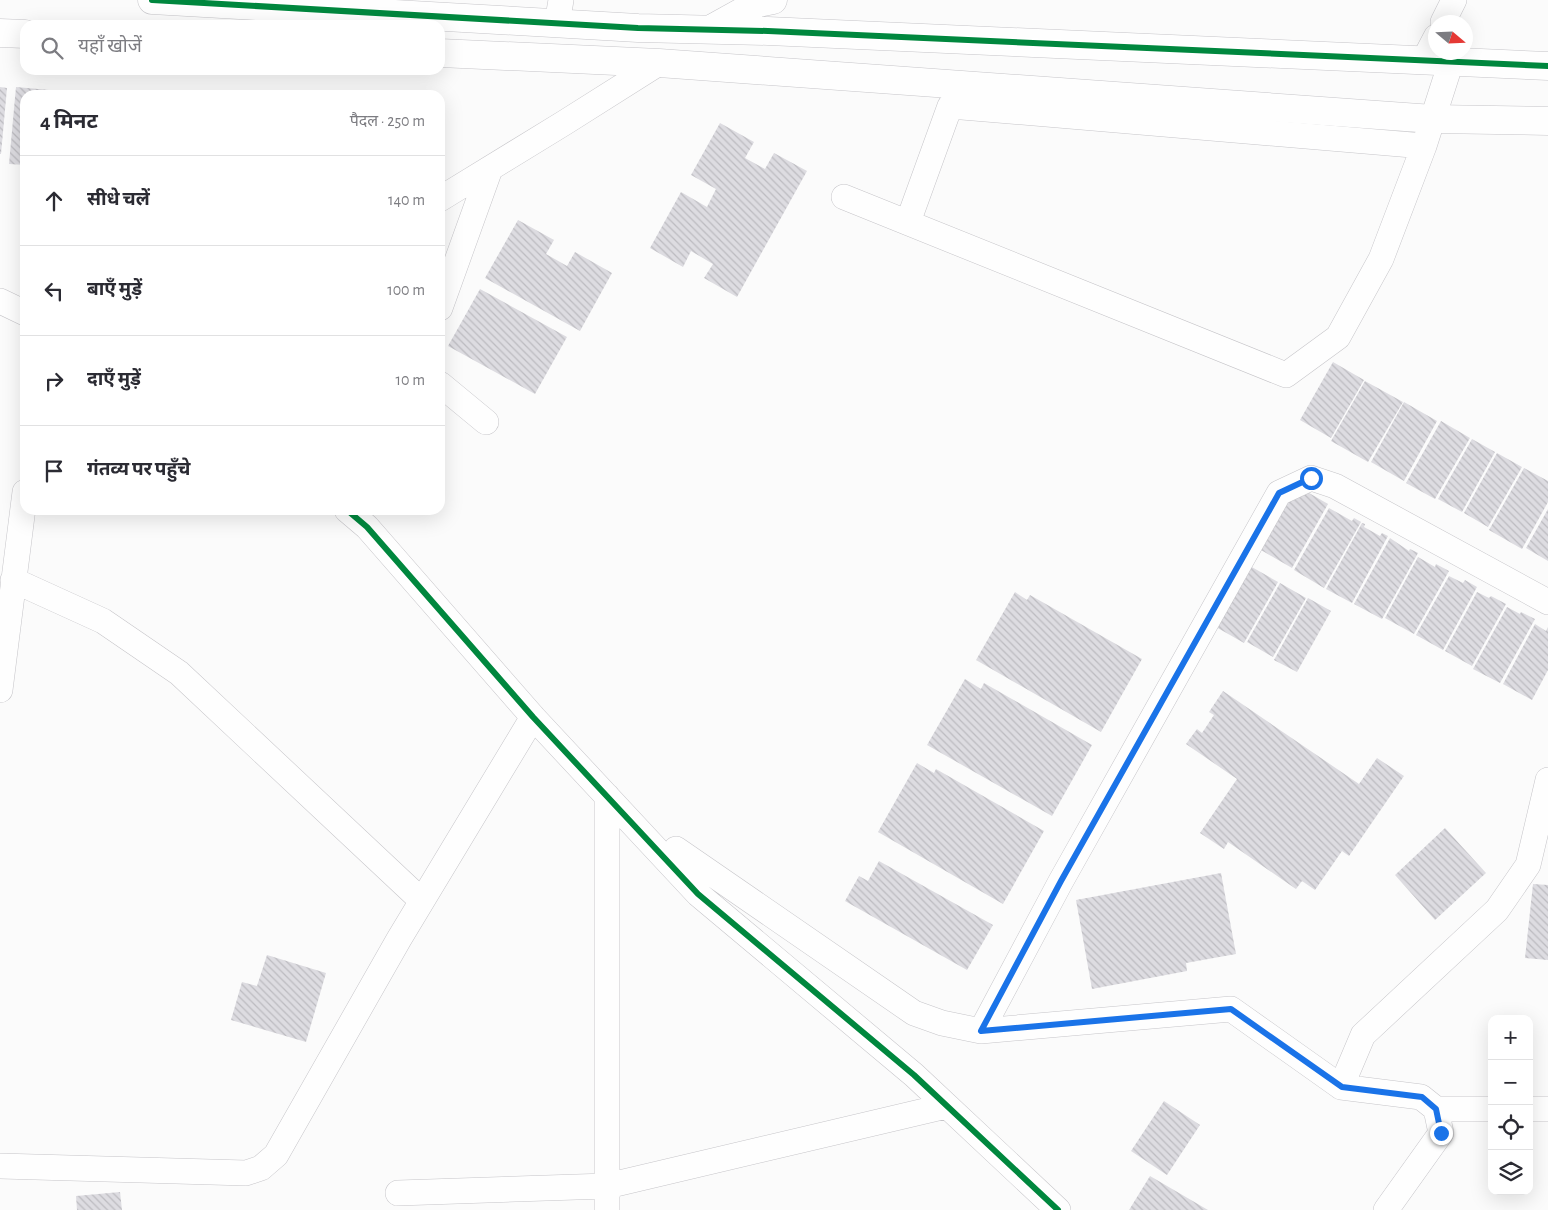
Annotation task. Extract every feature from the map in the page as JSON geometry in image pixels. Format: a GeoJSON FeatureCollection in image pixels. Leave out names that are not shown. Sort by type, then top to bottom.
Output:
{"type":"FeatureCollection","features":[{"type":"Feature","properties":{"kind":"street"},"geometry":{"type":"LineString","coordinates":[[152,0],[559,12],[638,28],[1428,49]]}},
{"type":"Feature","properties":{"kind":"street"},"geometry":{"type":"LineString","coordinates":[[1446,15],[1454,0]]}},
{"type":"Feature","properties":{"kind":"street"},"geometry":{"type":"LineString","coordinates":[[445,196],[564,124],[712,29],[764,1]]}},
{"type":"Feature","properties":{"kind":"street"},"geometry":{"type":"LineString","coordinates":[[0,33],[20,34]]}},
{"type":"Feature","properties":{"kind":"street"},"geometry":{"type":"LineString","coordinates":[[445,53],[659,63],[1433,119],[1548,121]]}},
{"type":"Feature","properties":{"kind":"street"},"geometry":{"type":"LineString","coordinates":[[1448,60],[1451,62],[1548,66]]}},
{"type":"Feature","properties":{"kind":"street"},"geometry":{"type":"LineString","coordinates":[[844,197],[1286,375],[1338,336],[1381,259],[1424,146],[1451,62]]}},
{"type":"Feature","properties":{"kind":"street"},"geometry":{"type":"LineString","coordinates":[[908,222],[950,106],[1424,146]]}},
{"type":"Feature","properties":{"kind":"street"},"geometry":{"type":"LineString","coordinates":[[445,294],[490,168]]}},
{"type":"Feature","properties":{"kind":"street"},"geometry":{"type":"LineString","coordinates":[[0,300],[20,310]]}},
{"type":"Feature","properties":{"kind":"street"},"geometry":{"type":"LineString","coordinates":[[445,388],[486,422]]}},
{"type":"Feature","properties":{"kind":"street"},"geometry":{"type":"LineString","coordinates":[[981,1031],[1061,881],[1279,493],[1311,478],[1335,486],[1548,602]]}},
{"type":"Feature","properties":{"kind":"street"},"geometry":{"type":"LineString","coordinates":[[0,690],[22,515]]}},
{"type":"Feature","properties":{"kind":"street"},"geometry":{"type":"LineString","coordinates":[[353,515],[368,527],[533,717],[698,894],[914,1075],[1058,1210]]}},
{"type":"Feature","properties":{"kind":"street"},"geometry":{"type":"LineString","coordinates":[[13,580],[103,621],[179,673],[422,901]]}},
{"type":"Feature","properties":{"kind":"street"},"geometry":{"type":"LineString","coordinates":[[0,1166],[246,1173],[261,1168],[276,1155],[422,901],[533,717]]}},
{"type":"Feature","properties":{"kind":"street"},"geometry":{"type":"LineString","coordinates":[[1342,1087],[1363,1034],[1497,910],[1538,865],[1548,780]]}},
{"type":"Feature","properties":{"kind":"street"},"geometry":{"type":"LineString","coordinates":[[607,796],[607,1198]]}},
{"type":"Feature","properties":{"kind":"street"},"geometry":{"type":"LineString","coordinates":[[676,849],[914,1013],[942,1023],[981,1031],[1231,1009],[1342,1087],[1422,1097],[1436,1109],[1441,1133],[1386,1210]]}},
{"type":"Feature","properties":{"kind":"street"},"geometry":{"type":"LineString","coordinates":[[398,1193],[607,1198],[946,1106]]}},
{"type":"Feature","properties":{"kind":"street"},"geometry":{"type":"LineString","coordinates":[[1436,1109],[1488,1110]]}},
{"type":"Feature","properties":{"kind":"street"},"geometry":{"type":"LineString","coordinates":[[1533,1110],[1548,1110]]}},
{"type":"Feature","properties":{"kind":"building"},"geometry":{"type":"Polygon","coordinates":[[[0,87],[7,88],[1,154],[0,154],[0,87]]]}},
{"type":"Feature","properties":{"kind":"building"},"geometry":{"type":"Polygon","coordinates":[[[16,87],[49,90],[20,90],[20,165],[9,164],[16,87]]]}},
{"type":"Feature","properties":{"kind":"building"},"geometry":{"type":"Polygon","coordinates":[[[720,123],[754,142],[745,158],[765,169],[774,153],[807,171],[737,297],[704,278],[713,264],[691,251],[683,267],[650,248],[681,192],[707,207],[716,189],[691,175],[720,123]]]}},
{"type":"Feature","properties":{"kind":"building"},"geometry":{"type":"Polygon","coordinates":[[[518,220],[554,240],[546,254],[567,266],[575,252],[612,273],[580,331],[485,278],[518,220]]]}},
{"type":"Feature","properties":{"kind":"building"},"geometry":{"type":"Polygon","coordinates":[[[480,289],[567,337],[535,394],[448,346],[480,289]]]}},
{"type":"Feature","properties":{"kind":"building"},"geometry":{"type":"Polygon","coordinates":[[[1333,362],[1364,380],[1331,438],[1300,420],[1333,362]]]}},
{"type":"Feature","properties":{"kind":"building"},"geometry":{"type":"Polygon","coordinates":[[[1365,381],[1403,402],[1368,462],[1331,441],[1365,381]]]}},
{"type":"Feature","properties":{"kind":"building"},"geometry":{"type":"Polygon","coordinates":[[[1404,402],[1437,421],[1404,481],[1371,462],[1404,402]]]}},
{"type":"Feature","properties":{"kind":"building"},"geometry":{"type":"Polygon","coordinates":[[[1441,421],[1470,438],[1435,499],[1406,483],[1441,421]]]}},
{"type":"Feature","properties":{"kind":"building"},"geometry":{"type":"Polygon","coordinates":[[[1472,439],[1495,452],[1462,512],[1438,499],[1472,439]]]}},
{"type":"Feature","properties":{"kind":"building"},"geometry":{"type":"Polygon","coordinates":[[[1497,453],[1522,467],[1488,527],[1464,513],[1497,453]]]}},
{"type":"Feature","properties":{"kind":"building"},"geometry":{"type":"Polygon","coordinates":[[[1524,468],[1548,481],[1548,502],[1522,549],[1489,530],[1524,468]]]}},
{"type":"Feature","properties":{"kind":"building"},"geometry":{"type":"Polygon","coordinates":[[[1297,486],[1328,504],[1292,568],[1261,550],[1297,486]]]}},
{"type":"Feature","properties":{"kind":"building"},"geometry":{"type":"Polygon","coordinates":[[[1329,508],[1352,521],[1354,518],[1361,522],[1324,588],[1294,570],[1329,508]]]}},
{"type":"Feature","properties":{"kind":"building"},"geometry":{"type":"Polygon","coordinates":[[[1548,509],[1548,561],[1526,548],[1548,509]]]}},
{"type":"Feature","properties":{"kind":"building"},"geometry":{"type":"Polygon","coordinates":[[[1362,523],[1365,524],[1364,527],[1380,536],[1382,533],[1388,536],[1352,603],[1326,589],[1362,523]]]}},
{"type":"Feature","properties":{"kind":"building"},"geometry":{"type":"Polygon","coordinates":[[[1390,538],[1409,551],[1410,549],[1418,553],[1382,619],[1354,604],[1390,538]]]}},
{"type":"Feature","properties":{"kind":"building"},"geometry":{"type":"Polygon","coordinates":[[[1418,557],[1435,567],[1436,564],[1449,571],[1414,634],[1385,618],[1418,557]]]}},
{"type":"Feature","properties":{"kind":"building"},"geometry":{"type":"Polygon","coordinates":[[[1250,566],[1278,582],[1244,643],[1216,627],[1250,566]]]}},
{"type":"Feature","properties":{"kind":"building"},"geometry":{"type":"Polygon","coordinates":[[[1449,576],[1463,583],[1465,580],[1477,587],[1443,650],[1416,635],[1449,576]]]}},
{"type":"Feature","properties":{"kind":"building"},"geometry":{"type":"Polygon","coordinates":[[[1280,583],[1306,598],[1273,657],[1247,642],[1280,583]]]}},
{"type":"Feature","properties":{"kind":"building"},"geometry":{"type":"Polygon","coordinates":[[[1015,592],[1027,600],[1030,595],[1142,659],[1101,732],[976,660],[1015,592]]]}},
{"type":"Feature","properties":{"kind":"building"},"geometry":{"type":"Polygon","coordinates":[[[1477,592],[1489,598],[1491,596],[1506,604],[1472,666],[1445,651],[1477,592]]]}},
{"type":"Feature","properties":{"kind":"building"},"geometry":{"type":"Polygon","coordinates":[[[1308,598],[1331,611],[1297,672],[1274,660],[1308,598]]]}},
{"type":"Feature","properties":{"kind":"building"},"geometry":{"type":"Polygon","coordinates":[[[1507,607],[1535,619],[1500,683],[1473,669],[1507,607]]]}},
{"type":"Feature","properties":{"kind":"building"},"geometry":{"type":"Polygon","coordinates":[[[1535,624],[1546,631],[1548,627],[1548,670],[1532,700],[1503,684],[1535,624]]]}},
{"type":"Feature","properties":{"kind":"building"},"geometry":{"type":"Polygon","coordinates":[[[965,679],[981,689],[984,683],[1092,745],[1052,816],[927,745],[965,679]]]}},
{"type":"Feature","properties":{"kind":"building"},"geometry":{"type":"Polygon","coordinates":[[[1223,691],[1359,784],[1377,758],[1404,776],[1349,856],[1342,851],[1315,890],[1302,881],[1296,889],[1228,842],[1224,849],[1200,833],[1237,779],[1186,744],[1197,729],[1202,733],[1214,715],[1209,712],[1223,691]]]}},
{"type":"Feature","properties":{"kind":"building"},"geometry":{"type":"Polygon","coordinates":[[[917,763],[934,773],[936,769],[1044,831],[1003,904],[878,832],[917,763]]]}},
{"type":"Feature","properties":{"kind":"building"},"geometry":{"type":"Polygon","coordinates":[[[1445,828],[1486,873],[1435,920],[1395,875],[1445,828]]]}},
{"type":"Feature","properties":{"kind":"building"},"geometry":{"type":"Polygon","coordinates":[[[879,861],[993,925],[967,970],[845,901],[859,876],[868,881],[879,861]]]}},
{"type":"Feature","properties":{"kind":"building"},"geometry":{"type":"Polygon","coordinates":[[[1221,873],[1236,954],[1186,963],[1187,971],[1092,989],[1076,900],[1221,873]]]}},
{"type":"Feature","properties":{"kind":"building"},"geometry":{"type":"Polygon","coordinates":[[[1533,884],[1548,885],[1548,960],[1525,958],[1533,884]]]}},
{"type":"Feature","properties":{"kind":"building"},"geometry":{"type":"Polygon","coordinates":[[[267,955],[326,973],[306,1042],[231,1020],[242,982],[257,986],[267,955]]]}},
{"type":"Feature","properties":{"kind":"building"},"geometry":{"type":"Polygon","coordinates":[[[1164,1101],[1200,1125],[1167,1175],[1131,1151],[1164,1101]]]}},
{"type":"Feature","properties":{"kind":"building"},"geometry":{"type":"Polygon","coordinates":[[[1150,1176],[1208,1210],[1129,1210],[1150,1176]]]}},
{"type":"Feature","properties":{"kind":"building"},"geometry":{"type":"Polygon","coordinates":[[[120,1192],[122,1210],[77,1210],[76,1196],[120,1192]]]}},
{"type":"Feature","properties":{"kind":"cycle path"},"geometry":{"type":"LineString","coordinates":[[152,0],[638,28],[768,31],[1548,66]]}},
{"type":"Feature","properties":{"kind":"cycle path"},"geometry":{"type":"LineString","coordinates":[[353,515],[367,527],[533,717],[698,894],[914,1075],[1058,1210]]}},
{"type":"Feature","properties":{"kind":"route"},"geometry":{"type":"LineString","coordinates":[[1311,478],[1279,493],[1061,881],[981,1031],[1055,1026],[1231,1009],[1342,1087],[1422,1097],[1436,1109],[1441,1133]]}}]}
